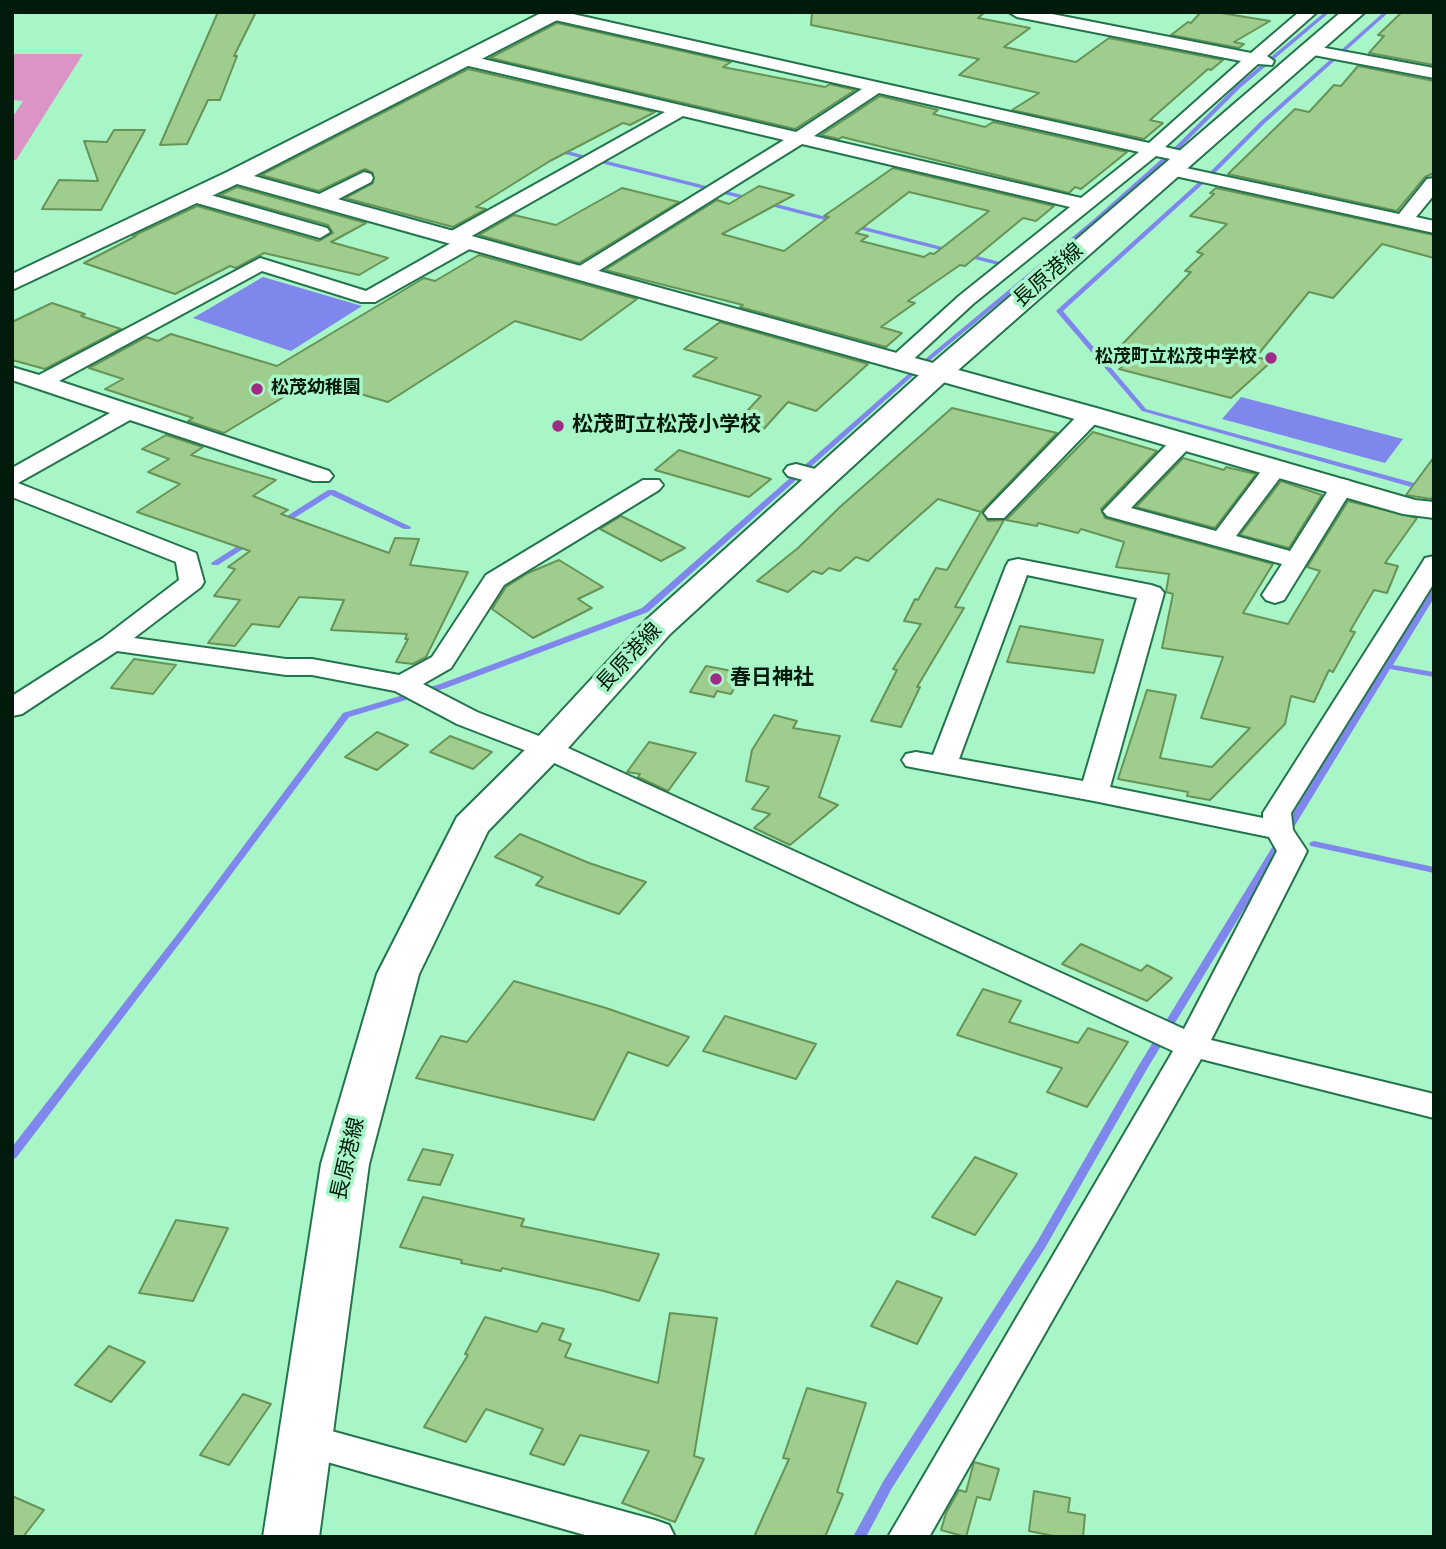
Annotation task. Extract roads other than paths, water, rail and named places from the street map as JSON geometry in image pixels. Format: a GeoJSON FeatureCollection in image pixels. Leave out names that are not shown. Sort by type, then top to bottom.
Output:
{"type":"FeatureCollection","features":[{"type":"Feature","properties":{"kind":"main road","name":"長原港線"},"geometry":{"type":"LineString","coordinates":[[290,1537],[345,1164],[398,974],[471,826],[547,749],[657,627],[918,368],[1170,159],[1285,58],[1354,12]]}},
{"type":"Feature","properties":{"kind":"street"},"geometry":{"type":"LineString","coordinates":[[1017,12],[1285,58],[1434,74]]}},
{"type":"Feature","properties":{"kind":"street"},"geometry":{"type":"LineString","coordinates":[[1285,58],[1309,12]]}},
{"type":"Feature","properties":{"kind":"street"},"geometry":{"type":"LineString","coordinates":[[12,283],[235,177],[557,13],[1170,159],[1434,227]]}},
{"type":"Feature","properties":{"kind":"street"},"geometry":{"type":"LineString","coordinates":[[466,60],[1085,205]]}},
{"type":"Feature","properties":{"kind":"street"},"geometry":{"type":"LineString","coordinates":[[580,274],[876,88]]}},
{"type":"Feature","properties":{"kind":"street"},"geometry":{"type":"LineString","coordinates":[[40,383],[260,264],[368,298],[679,111]]}},
{"type":"Feature","properties":{"kind":"street"},"geometry":{"type":"LineString","coordinates":[[918,368],[966,300],[1085,205],[1170,159]]}},
{"type":"Feature","properties":{"kind":"street"},"geometry":{"type":"LineString","coordinates":[[235,177],[1091,415],[1413,508],[1434,510]]}},
{"type":"Feature","properties":{"kind":"street"},"geometry":{"type":"LineString","coordinates":[[320,201],[364,178]]}},
{"type":"Feature","properties":{"kind":"street"},"geometry":{"type":"LineString","coordinates":[[1404,220],[1434,183]]}},
{"type":"Feature","properties":{"kind":"street"},"geometry":{"type":"LineString","coordinates":[[193,196],[320,232]]}},
{"type":"Feature","properties":{"kind":"street"},"geometry":{"type":"LineString","coordinates":[[12,373],[321,476]]}},
{"type":"Feature","properties":{"kind":"street"},"geometry":{"type":"LineString","coordinates":[[12,478],[127,413]]}},
{"type":"Feature","properties":{"kind":"street"},"geometry":{"type":"LineString","coordinates":[[996,513],[1091,415]]}},
{"type":"Feature","properties":{"kind":"street"},"geometry":{"type":"LineString","coordinates":[[1183,441],[1115,511],[1296,560]]}},
{"type":"Feature","properties":{"kind":"street"},"geometry":{"type":"LineString","coordinates":[[1221,540],[1276,467]]}},
{"type":"Feature","properties":{"kind":"street"},"geometry":{"type":"LineString","coordinates":[[403,684],[442,662],[473,610],[495,580],[651,485]]}},
{"type":"Feature","properties":{"kind":"street"},"geometry":{"type":"LineString","coordinates":[[1275,595],[1342,486]]}},
{"type":"Feature","properties":{"kind":"street"},"geometry":{"type":"LineString","coordinates":[[12,489],[187,558],[192,582],[112,643],[12,708]]}},
{"type":"Feature","properties":{"kind":"street"},"geometry":{"type":"LineString","coordinates":[[908,1537],[1192,1046],[1292,851],[1279,830],[1277,813],[1434,563]]}},
{"type":"Feature","properties":{"kind":"street"},"geometry":{"type":"LineString","coordinates":[[1094,792],[1151,593],[1018,566],[929,762],[1279,830]]}},
{"type":"Feature","properties":{"kind":"street"},"geometry":{"type":"LineString","coordinates":[[112,643],[275,666],[312,667],[403,684],[467,718],[547,749],[1192,1046],[1434,1106]]}},
{"type":"Feature","properties":{"kind":"street"},"geometry":{"type":"LineString","coordinates":[[306,1440],[655,1537]]}},
{"type":"Feature","properties":{"kind":"water"},"geometry":{"type":"Polygon","coordinates":[[[263,277],[362,306],[291,351],[193,318],[263,277]]]}},
{"type":"Feature","properties":{"kind":"water"},"geometry":{"type":"Polygon","coordinates":[[[1241,397],[1403,439],[1385,463],[1222,419],[1241,397]]]}},
{"type":"Feature","properties":{"kind":"waterway"},"geometry":{"type":"LineString","coordinates":[[12,1155],[346,715],[443,686],[645,610],[932,356],[1095,221],[1176,149],[1238,87],[1328,12]]}},
{"type":"Feature","properties":{"kind":"waterway"},"geometry":{"type":"LineString","coordinates":[[1387,12],[1263,122],[1213,172],[1059,311],[1144,410],[1422,488]]}},
{"type":"Feature","properties":{"kind":"waterway"},"geometry":{"type":"LineString","coordinates":[[555,150],[752,199]]}},
{"type":"Feature","properties":{"kind":"waterway"},"geometry":{"type":"LineString","coordinates":[[765,203],[836,221]]}},
{"type":"Feature","properties":{"kind":"waterway"},"geometry":{"type":"LineString","coordinates":[[853,226],[952,251]]}},
{"type":"Feature","properties":{"kind":"waterway"},"geometry":{"type":"LineString","coordinates":[[965,255],[998,263]]}},
{"type":"Feature","properties":{"kind":"waterway"},"geometry":{"type":"LineString","coordinates":[[280,523],[331,492],[407,527]]}},
{"type":"Feature","properties":{"kind":"waterway"},"geometry":{"type":"LineString","coordinates":[[215,563],[250,542]]}},
{"type":"Feature","properties":{"kind":"waterway"},"geometry":{"type":"LineString","coordinates":[[1388,666],[1434,591]]}},
{"type":"Feature","properties":{"kind":"waterway"},"geometry":{"type":"LineString","coordinates":[[859,1537],[888,1484],[1041,1245],[1143,1068],[1388,666]]}},
{"type":"Feature","properties":{"kind":"waterway"},"geometry":{"type":"LineString","coordinates":[[1388,666],[1434,675]]}},
{"type":"Feature","properties":{"kind":"waterway"},"geometry":{"type":"LineString","coordinates":[[1314,844],[1434,870]]}},
{"type":"Feature","properties":{"kind":"place","name":"松茂町立松茂中学校"},"geometry":{"type":"Point","coordinates":[1271,358]}},
{"type":"Feature","properties":{"kind":"place","name":"松茂幼稚園"},"geometry":{"type":"Point","coordinates":[257,389]}},
{"type":"Feature","properties":{"kind":"place","name":"松茂町立松茂小学校"},"geometry":{"type":"Point","coordinates":[558,426]}},
{"type":"Feature","properties":{"kind":"place","name":"春日神社"},"geometry":{"type":"Point","coordinates":[716,679]}}]}
